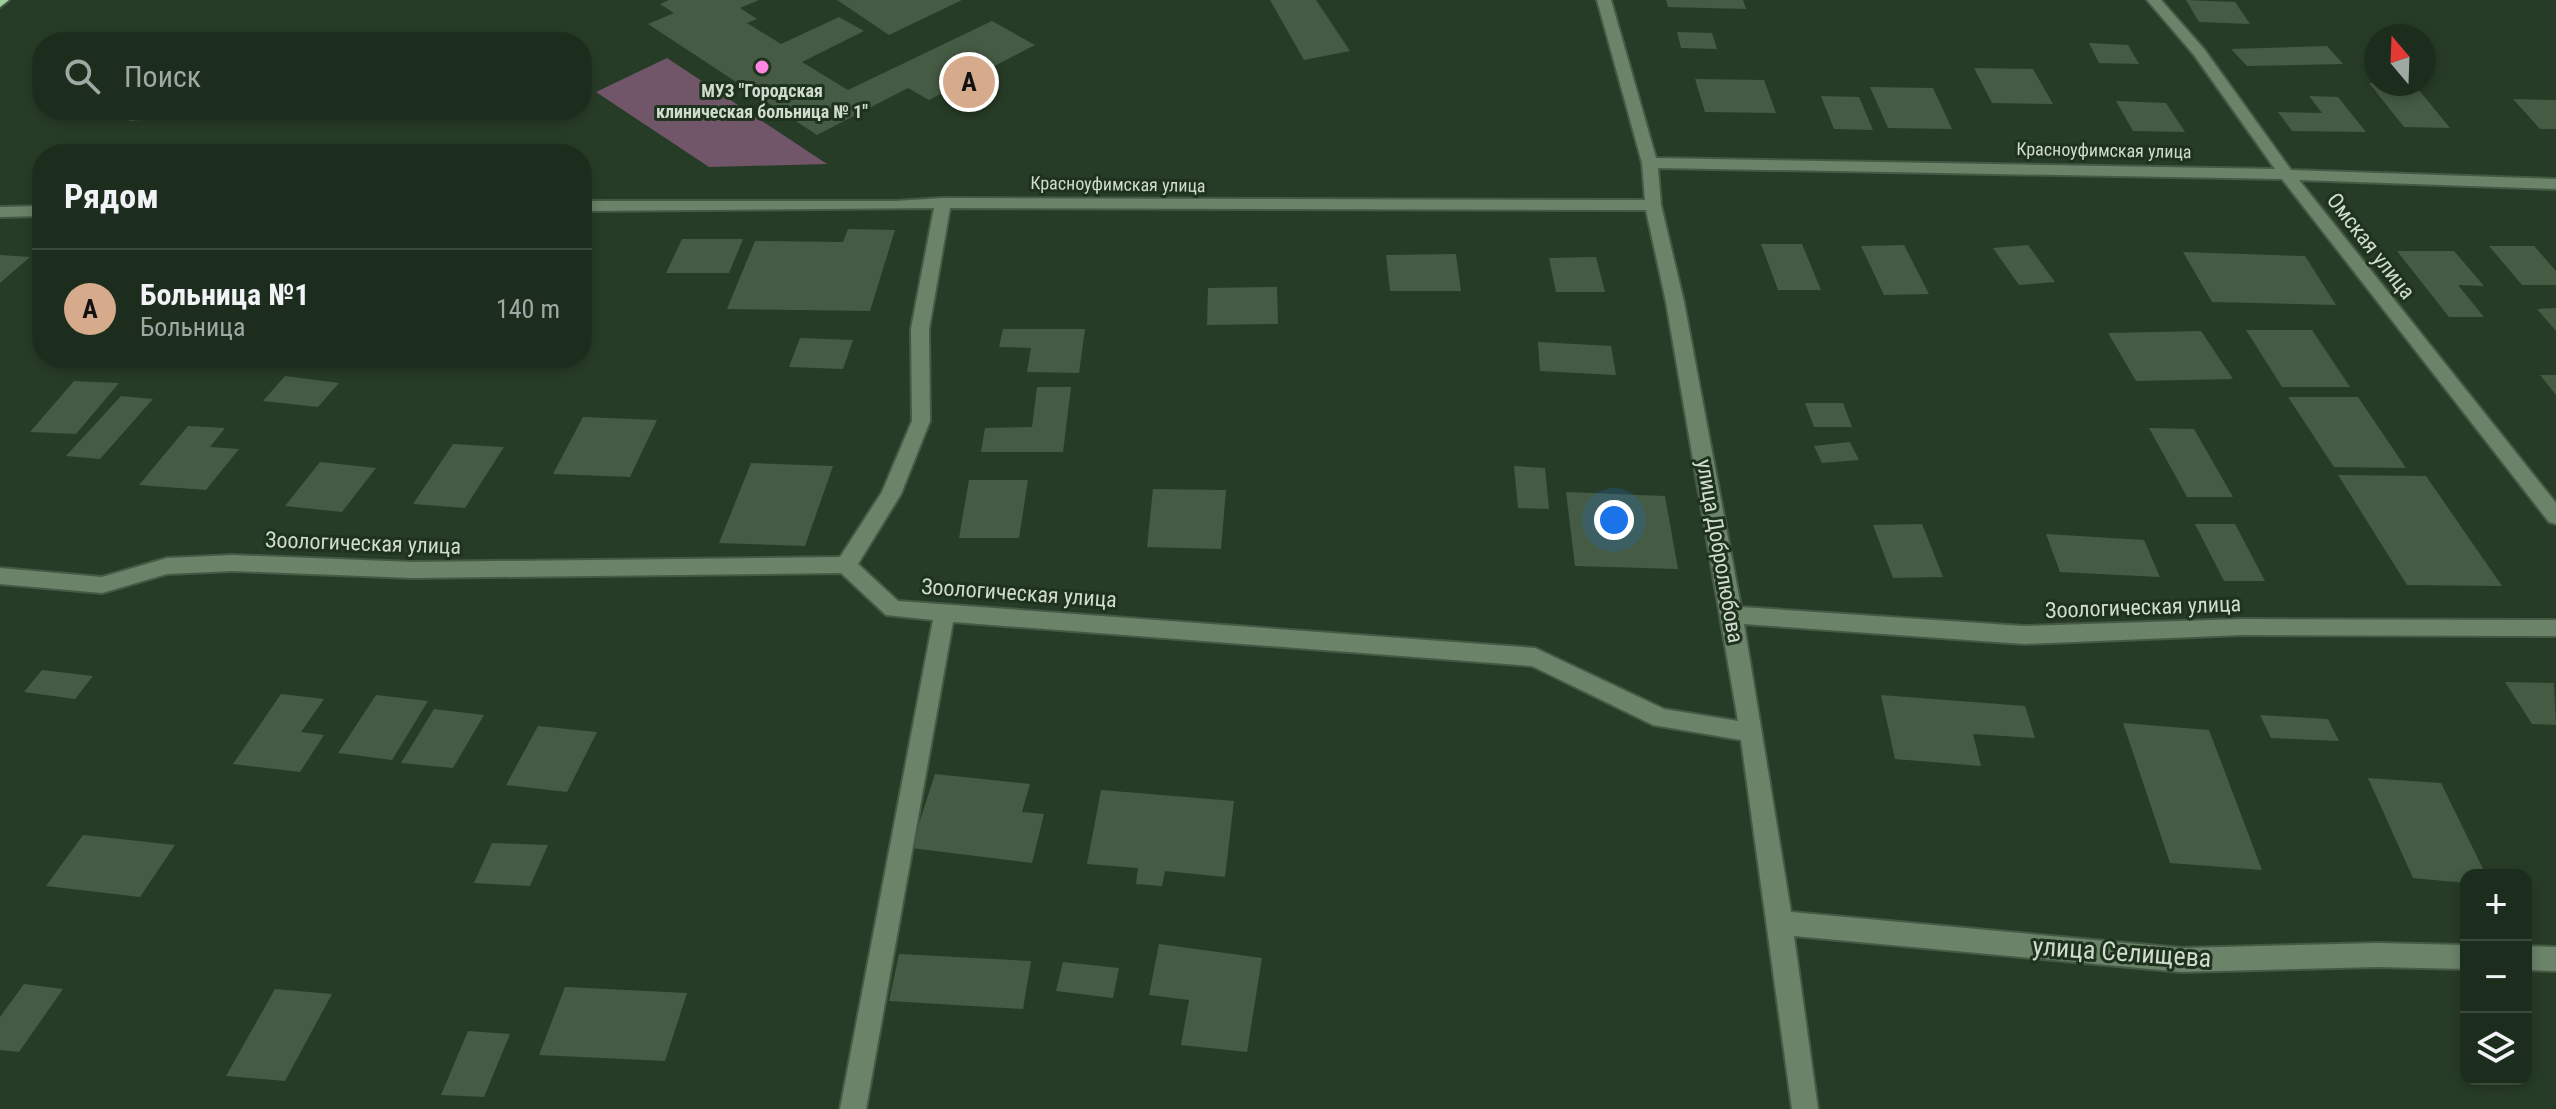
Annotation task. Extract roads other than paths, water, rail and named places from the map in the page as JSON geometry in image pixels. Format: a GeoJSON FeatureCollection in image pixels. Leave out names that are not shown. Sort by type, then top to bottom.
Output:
{"type":"FeatureCollection","features":[{"type":"Feature","properties":{"kind":"street","name":"улица Добролюбова"},"geometry":{"type":"LineString","coordinates":[[1604,0],[1650,163],[1653,205],[1675,302],[1732,615],[1780,923],[1805,1109]]}},
{"type":"Feature","properties":{"kind":"street","name":"Омская улица"},"geometry":{"type":"LineString","coordinates":[[2154,0],[2199,52],[2286,174],[2556,517]]}},
{"type":"Feature","properties":{"kind":"street","name":"Красноуфимская улица"},"geometry":{"type":"LineString","coordinates":[[1650,163],[2286,174],[2556,184]]}},
{"type":"Feature","properties":{"kind":"street","name":"Красноуфимская улица"},"geometry":{"type":"LineString","coordinates":[[592,206],[895,206],[943,203],[1653,205]]}},
{"type":"Feature","properties":{"kind":"street"},"geometry":{"type":"LineString","coordinates":[[846,565],[891,494],[921,421],[920,329],[943,203]]}},
{"type":"Feature","properties":{"kind":"street"},"geometry":{"type":"LineString","coordinates":[[0,212],[32,211]]}},
{"type":"Feature","properties":{"kind":"street","name":"Зоологическая улица"},"geometry":{"type":"LineString","coordinates":[[0,576],[102,585],[167,566],[233,563],[413,570],[846,565],[893,609],[1535,657],[1661,718],[1750,732]]}},
{"type":"Feature","properties":{"kind":"street"},"geometry":{"type":"LineString","coordinates":[[853,1109],[945,611]]}},
{"type":"Feature","properties":{"kind":"street","name":"Зоологическая улица"},"geometry":{"type":"LineString","coordinates":[[1732,615],[2024,635],[2242,627],[2556,628]]}},
{"type":"Feature","properties":{"kind":"street","name":"улица Селищева"},"geometry":{"type":"LineString","coordinates":[[1780,923],[2182,960],[2378,955],[2460,957]]}},
{"type":"Feature","properties":{"kind":"street"},"geometry":{"type":"LineString","coordinates":[[2532,958],[2556,959]]}},
{"type":"Feature","properties":{"kind":"place","name":"МУЗ \"Городская клиническая больница № 1\""},"geometry":{"type":"Point","coordinates":[762,67]}},
{"type":"Feature","properties":{"kind":"place","name":"Больница №1"},"geometry":{"type":"Point","coordinates":[969,82]}}]}
